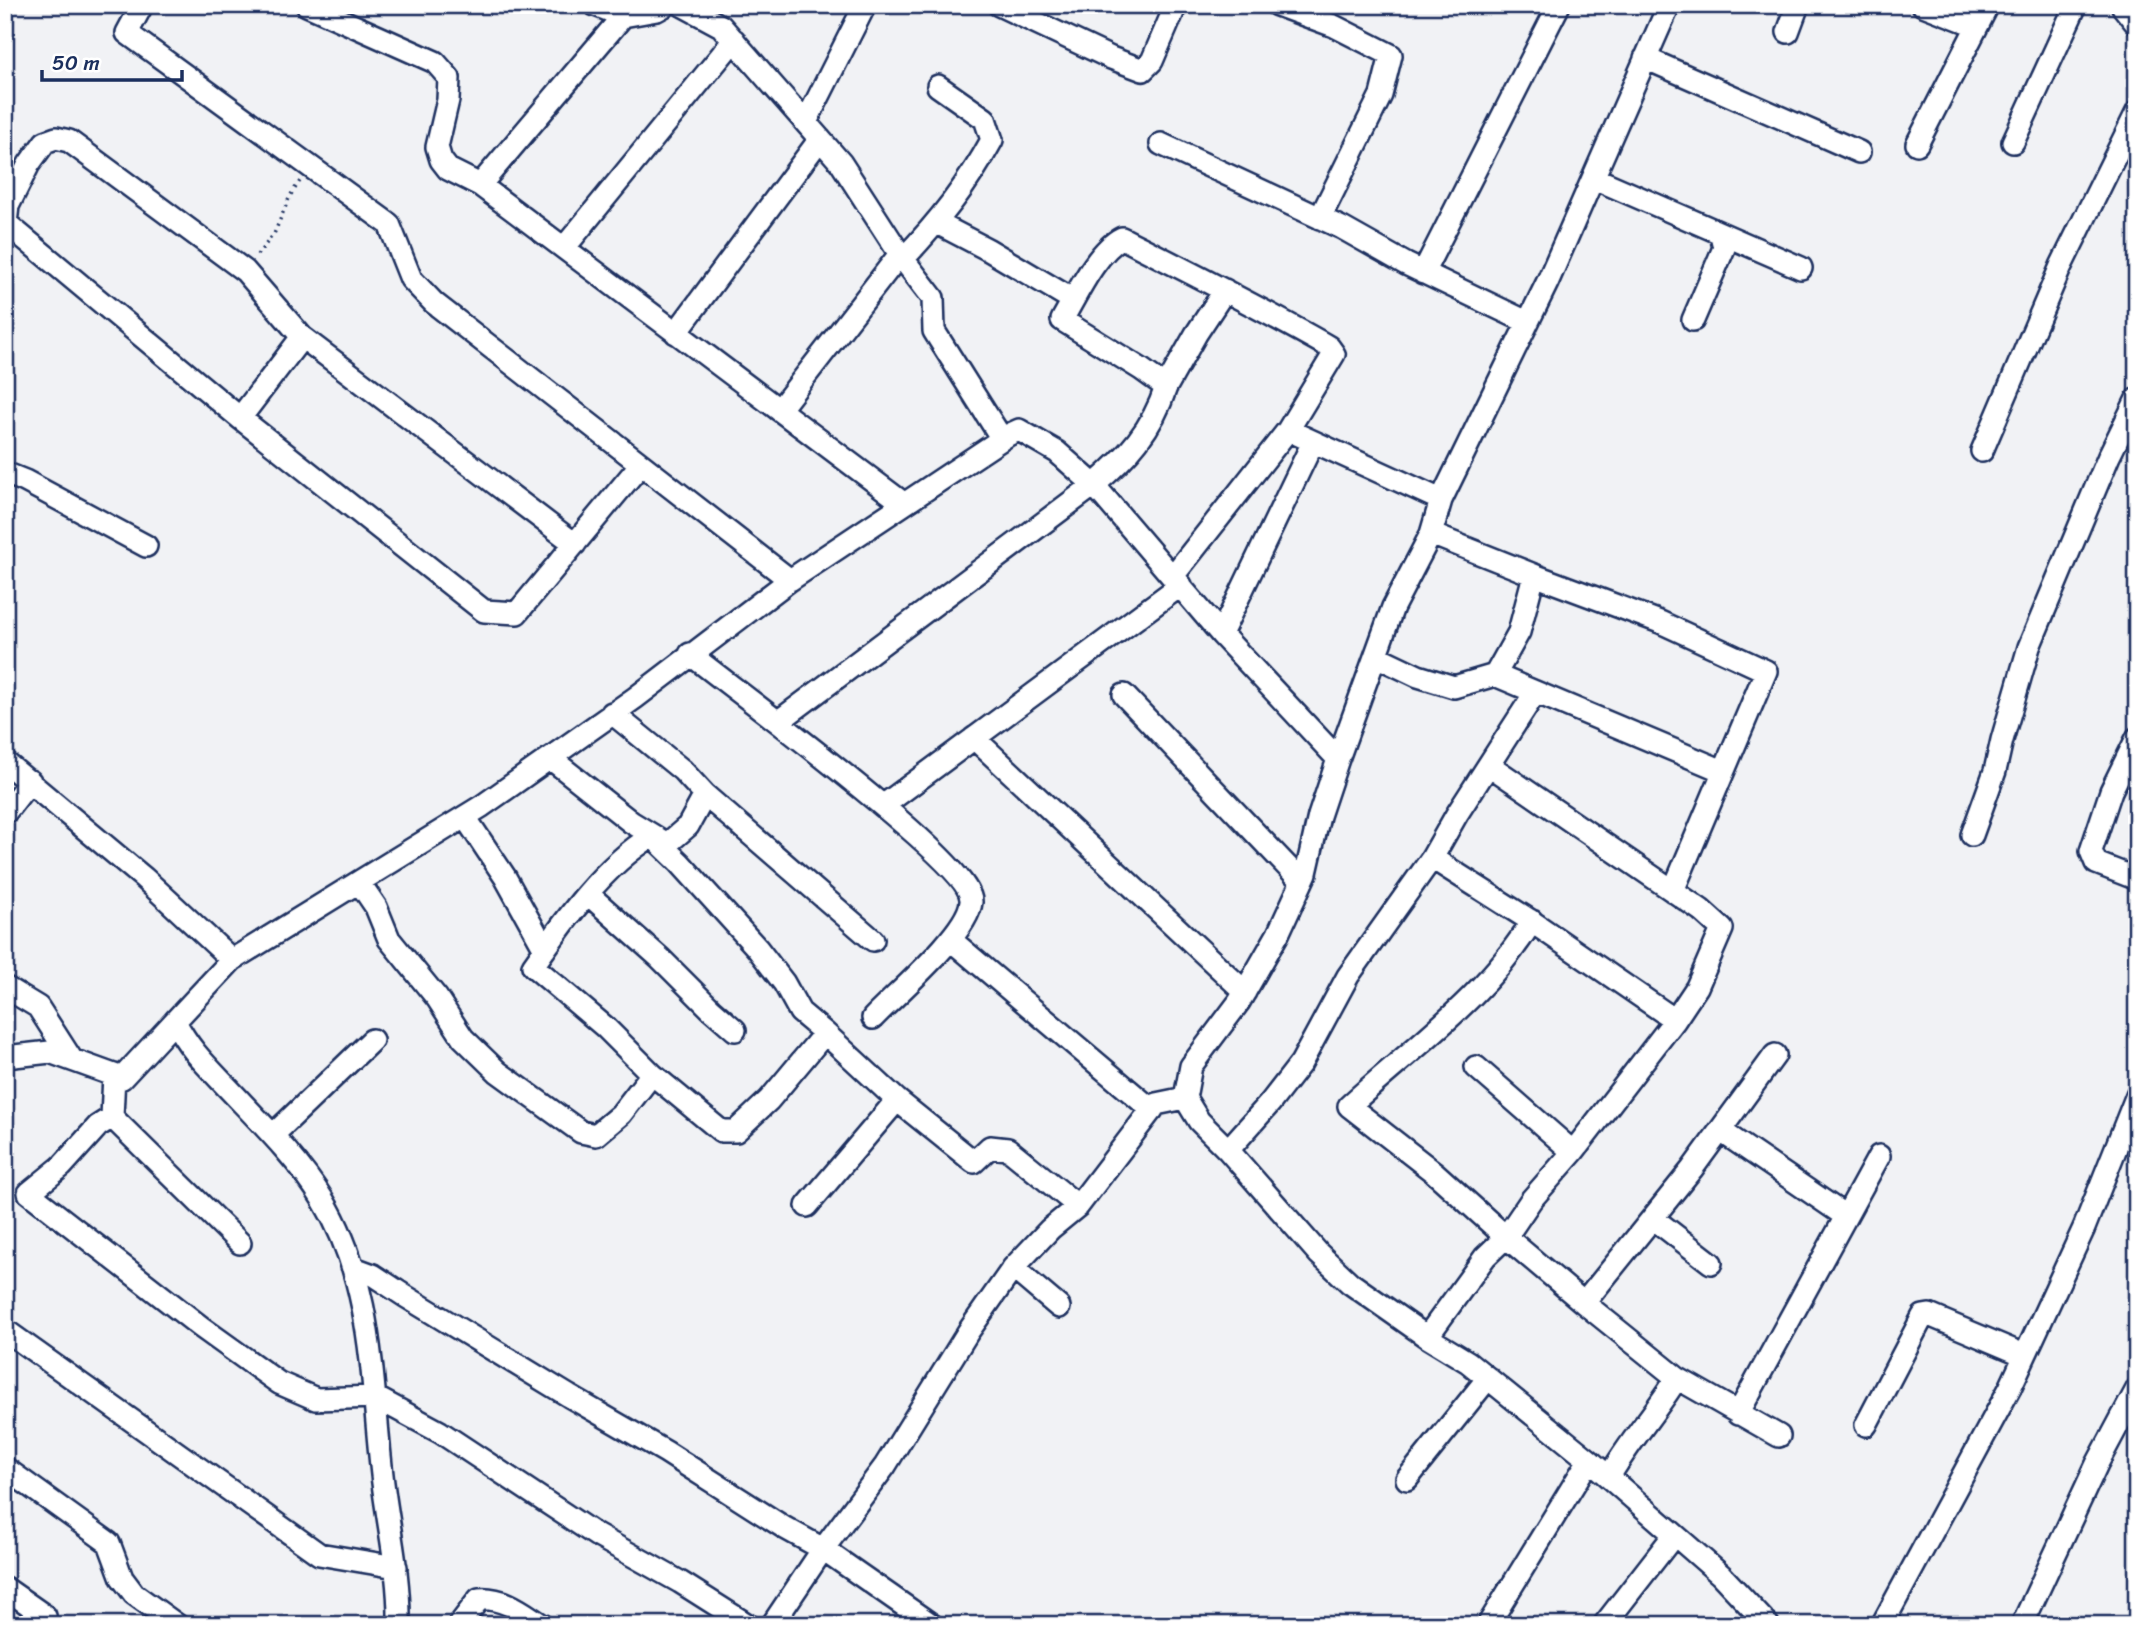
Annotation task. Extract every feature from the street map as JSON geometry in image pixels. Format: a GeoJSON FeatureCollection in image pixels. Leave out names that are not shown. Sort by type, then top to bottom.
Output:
{"type":"FeatureCollection","features":[{"type":"Feature","properties":{"kind":"main road"},"geometry":{"type":"LineString","coordinates":[[2126,5],[2137,19]]}},
{"type":"Feature","properties":{"kind":"street"},"geometry":{"type":"LineString","coordinates":[[142,5],[127,33],[390,224],[411,279],[434,303],[790,580]]}},
{"type":"Feature","properties":{"kind":"street"},"geometry":{"type":"LineString","coordinates":[[307,5],[435,62],[449,78],[448,100],[437,147],[447,169],[480,185],[903,503]]}},
{"type":"Feature","properties":{"kind":"street"},"geometry":{"type":"LineString","coordinates":[[595,5],[623,16],[657,10],[666,5]]}},
{"type":"Feature","properties":{"kind":"street"},"geometry":{"type":"LineString","coordinates":[[682,5],[721,26],[841,163],[901,256],[933,298],[934,331],[1002,439]]}},
{"type":"Feature","properties":{"kind":"street"},"geometry":{"type":"LineString","coordinates":[[999,5],[1111,58],[1143,70],[1152,61],[1176,5]]}},
{"type":"Feature","properties":{"kind":"street"},"geometry":{"type":"LineString","coordinates":[[1277,5],[1334,26],[1391,54],[1381,95],[1320,218]]}},
{"type":"Feature","properties":{"kind":"street"},"geometry":{"type":"LineString","coordinates":[[1423,273],[1559,5]]}},
{"type":"Feature","properties":{"kind":"street"},"geometry":{"type":"LineString","coordinates":[[1669,5],[1594,178],[1441,500],[1431,534],[1394,607],[1338,759],[1302,882],[1278,934],[1245,992],[1191,1066],[1185,1098],[1199,1121],[1326,1261],[1350,1283],[1468,1362],[1589,1460],[1721,1575],[1768,1625]]}},
{"type":"Feature","properties":{"kind":"street"},"geometry":{"type":"LineString","coordinates":[[1787,32],[1798,5]]}},
{"type":"Feature","properties":{"kind":"street"},"geometry":{"type":"LineString","coordinates":[[1923,5],[1977,26]]}},
{"type":"Feature","properties":{"kind":"street"},"geometry":{"type":"LineString","coordinates":[[1917,144],[1988,5]]}},
{"type":"Feature","properties":{"kind":"street"},"geometry":{"type":"LineString","coordinates":[[2013,142],[2076,5]]}},
{"type":"Feature","properties":{"kind":"street"},"geometry":{"type":"LineString","coordinates":[[806,122],[862,6]]}},
{"type":"Feature","properties":{"kind":"street"},"geometry":{"type":"LineString","coordinates":[[480,185],[623,16]]}},
{"type":"Feature","properties":{"kind":"street"},"geometry":{"type":"LineString","coordinates":[[564,248],[734,40]]}},
{"type":"Feature","properties":{"kind":"street"},"geometry":{"type":"LineString","coordinates":[[1645,58],[1858,152]]}},
{"type":"Feature","properties":{"kind":"street"},"geometry":{"type":"LineString","coordinates":[[779,410],[901,256],[937,223],[981,161],[992,139],[985,119],[938,86]]}},
{"type":"Feature","properties":{"kind":"street"},"geometry":{"type":"LineString","coordinates":[[1982,451],[2061,267],[2137,112]]}},
{"type":"Feature","properties":{"kind":"street"},"geometry":{"type":"LineString","coordinates":[[575,544],[302,337],[245,271],[69,141],[56,138],[45,142],[29,164],[8,206],[6,223],[240,418],[484,611],[517,613],[575,544],[641,464]]}},
{"type":"Feature","properties":{"kind":"street"},"geometry":{"type":"LineString","coordinates":[[676,333],[820,139]]}},
{"type":"Feature","properties":{"kind":"street"},"geometry":{"type":"LineString","coordinates":[[1161,144],[1320,218],[1423,273],[1527,322]]}},
{"type":"Feature","properties":{"kind":"street"},"geometry":{"type":"LineString","coordinates":[[1594,178],[1801,268]]}},
{"type":"Feature","properties":{"kind":"street"},"geometry":{"type":"LineString","coordinates":[[937,223],[987,248],[1073,300]]}},
{"type":"Feature","properties":{"kind":"street"},"geometry":{"type":"LineString","coordinates":[[1693,320],[1724,248],[1721,234]]}},
{"type":"Feature","properties":{"kind":"street"},"geometry":{"type":"LineString","coordinates":[[884,805],[1177,581],[1288,430],[1334,354],[1329,347],[1122,238],[1113,242],[1100,257],[1062,320],[1166,387]]}},
{"type":"Feature","properties":{"kind":"street"},"geometry":{"type":"LineString","coordinates":[[779,721],[1094,485],[1126,457],[1159,409],[1166,387],[1224,290]]}},
{"type":"Feature","properties":{"kind":"street"},"geometry":{"type":"LineString","coordinates":[[240,418],[302,337]]}},
{"type":"Feature","properties":{"kind":"street"},"geometry":{"type":"LineString","coordinates":[[1972,835],[1995,772],[2001,740],[2029,647],[2109,456],[2137,399]]}},
{"type":"Feature","properties":{"kind":"street"},"geometry":{"type":"LineString","coordinates":[[5,1057],[50,1052],[122,1078],[232,960],[465,817],[612,713],[790,580],[903,503],[1019,430],[1057,452],[1094,485],[1221,634],[1338,759]]}},
{"type":"Feature","properties":{"kind":"street"},"geometry":{"type":"LineString","coordinates":[[1288,430],[1441,500]]}},
{"type":"Feature","properties":{"kind":"street"},"geometry":{"type":"LineString","coordinates":[[1221,634],[1313,442]]}},
{"type":"Feature","properties":{"kind":"street"},"geometry":{"type":"LineString","coordinates":[[5,472],[146,546]]}},
{"type":"Feature","properties":{"kind":"street"},"geometry":{"type":"LineString","coordinates":[[1431,534],[1660,622],[1766,671],[1673,891]]}},
{"type":"Feature","properties":{"kind":"street"},"geometry":{"type":"LineString","coordinates":[[1495,675],[1519,632],[1534,575]]}},
{"type":"Feature","properties":{"kind":"street"},"geometry":{"type":"LineString","coordinates":[[690,654],[884,805],[954,872],[970,891],[972,902],[964,922],[951,940],[873,1018]]}},
{"type":"Feature","properties":{"kind":"street"},"geometry":{"type":"LineString","coordinates":[[1376,656],[1418,676],[1454,687],[1495,675],[1723,771]]}},
{"type":"Feature","properties":{"kind":"street"},"geometry":{"type":"LineString","coordinates":[[1228,1150],[1301,1063],[1348,976],[1432,858],[1535,693]]}},
{"type":"Feature","properties":{"kind":"street"},"geometry":{"type":"LineString","coordinates":[[1124,695],[1302,882]]}},
{"type":"Feature","properties":{"kind":"street"},"geometry":{"type":"LineString","coordinates":[[612,713],[682,770],[705,795],[873,940]]}},
{"type":"Feature","properties":{"kind":"street"},"geometry":{"type":"LineString","coordinates":[[974,738],[1245,992]]}},
{"type":"Feature","properties":{"kind":"street"},"geometry":{"type":"LineString","coordinates":[[2137,738],[2111,791],[2091,851],[2095,863],[2137,879]]}},
{"type":"Feature","properties":{"kind":"street"},"geometry":{"type":"LineString","coordinates":[[550,758],[652,836],[680,863],[757,948],[784,983],[800,1012],[897,1100],[974,1162],[990,1147],[1008,1149],[1078,1206]]}},
{"type":"Feature","properties":{"kind":"street"},"geometry":{"type":"LineString","coordinates":[[5,762],[144,878],[232,960]]}},
{"type":"Feature","properties":{"kind":"street"},"geometry":{"type":"LineString","coordinates":[[1427,1337],[1485,1257],[1506,1237],[1531,1200],[1573,1152],[1675,1020],[1697,987],[1722,929],[1701,910],[1489,765]]}},
{"type":"Feature","properties":{"kind":"street"},"geometry":{"type":"LineString","coordinates":[[5,813],[30,781]]}},
{"type":"Feature","properties":{"kind":"street"},"geometry":{"type":"LineString","coordinates":[[652,836],[667,844],[688,826],[705,795]]}},
{"type":"Feature","properties":{"kind":"street"},"geometry":{"type":"LineString","coordinates":[[465,817],[505,877],[545,949]]}},
{"type":"Feature","properties":{"kind":"street"},"geometry":{"type":"LineString","coordinates":[[652,836],[632,848],[588,894],[555,933],[533,966],[605,1027],[652,1074],[721,1131],[736,1131],[769,1100],[825,1033]]}},
{"type":"Feature","properties":{"kind":"street"},"geometry":{"type":"LineString","coordinates":[[1432,858],[1532,921],[1675,1020]]}},
{"type":"Feature","properties":{"kind":"street"},"geometry":{"type":"LineString","coordinates":[[359,882],[376,907],[389,939],[436,998],[463,1038],[498,1072],[581,1132],[596,1135],[621,1114],[652,1074]]}},
{"type":"Feature","properties":{"kind":"street"},"geometry":{"type":"LineString","coordinates":[[588,894],[660,958],[734,1030]]}},
{"type":"Feature","properties":{"kind":"street"},"geometry":{"type":"LineString","coordinates":[[1532,921],[1517,943],[1470,998],[1349,1106],[1435,1173],[1506,1237],[1677,1378],[1779,1436]]}},
{"type":"Feature","properties":{"kind":"street"},"geometry":{"type":"LineString","coordinates":[[951,940],[1152,1110]]}},
{"type":"Feature","properties":{"kind":"street"},"geometry":{"type":"LineString","coordinates":[[5,988],[38,1007],[72,1060]]}},
{"type":"Feature","properties":{"kind":"street"},"geometry":{"type":"LineString","coordinates":[[175,1021],[184,1042],[273,1135],[323,1200],[354,1268],[368,1331],[383,1482],[396,1567],[400,1624]]}},
{"type":"Feature","properties":{"kind":"street"},"geometry":{"type":"LineString","coordinates":[[273,1135],[372,1040]]}},
{"type":"Feature","properties":{"kind":"street"},"geometry":{"type":"LineString","coordinates":[[1584,1303],[1654,1219],[1776,1055]]}},
{"type":"Feature","properties":{"kind":"street"},"geometry":{"type":"LineString","coordinates":[[1476,1067],[1573,1152]]}},
{"type":"Feature","properties":{"kind":"street"},"geometry":{"type":"LineString","coordinates":[[114,1075],[112,1117],[240,1243]]}},
{"type":"Feature","properties":{"kind":"street"},"geometry":{"type":"LineString","coordinates":[[1882,1625],[2010,1388],[2084,1228],[2137,1095]]}},
{"type":"Feature","properties":{"kind":"street"},"geometry":{"type":"LineString","coordinates":[[772,1625],[823,1549],[886,1465],[968,1332],[1013,1268],[1050,1229],[1078,1206],[1156,1104],[1185,1098]]}},
{"type":"Feature","properties":{"kind":"street"},"geometry":{"type":"LineString","coordinates":[[807,1206],[897,1100]]}},
{"type":"Feature","properties":{"kind":"street"},"geometry":{"type":"LineString","coordinates":[[112,1117],[98,1126],[62,1166],[29,1193],[279,1383],[316,1399],[375,1397],[440,1432],[596,1535],[680,1582],[748,1625]]}},
{"type":"Feature","properties":{"kind":"street"},"geometry":{"type":"LineString","coordinates":[[1721,1131],[1844,1215]]}},
{"type":"Feature","properties":{"kind":"street"},"geometry":{"type":"LineString","coordinates":[[1738,1414],[1844,1215],[1879,1156]]}},
{"type":"Feature","properties":{"kind":"street"},"geometry":{"type":"LineString","coordinates":[[1654,1219],[1711,1263]]}},
{"type":"Feature","properties":{"kind":"street"},"geometry":{"type":"LineString","coordinates":[[354,1268],[373,1275],[666,1452],[785,1528],[823,1549],[932,1625]]}},
{"type":"Feature","properties":{"kind":"street"},"geometry":{"type":"LineString","coordinates":[[1013,1268],[1059,1307]]}},
{"type":"Feature","properties":{"kind":"street"},"geometry":{"type":"LineString","coordinates":[[1866,1425],[1923,1316],[1929,1315],[2024,1355]]}},
{"type":"Feature","properties":{"kind":"street"},"geometry":{"type":"LineString","coordinates":[[5,1330],[319,1554],[396,1567]]}},
{"type":"Feature","properties":{"kind":"street"},"geometry":{"type":"LineString","coordinates":[[1408,1479],[1488,1378]]}},
{"type":"Feature","properties":{"kind":"street"},"geometry":{"type":"LineString","coordinates":[[1609,1477],[1625,1449],[1665,1398],[1677,1378]]}},
{"type":"Feature","properties":{"kind":"street"},"geometry":{"type":"LineString","coordinates":[[2022,1625],[2097,1464],[2137,1389]]}},
{"type":"Feature","properties":{"kind":"street"},"geometry":{"type":"LineString","coordinates":[[1488,1625],[1589,1460]]}},
{"type":"Feature","properties":{"kind":"street"},"geometry":{"type":"LineString","coordinates":[[5,1468],[109,1543],[122,1578],[134,1594],[177,1625]]}},
{"type":"Feature","properties":{"kind":"street"},"geometry":{"type":"LineString","coordinates":[[1604,1625],[1674,1535]]}},
{"type":"Feature","properties":{"kind":"street"},"geometry":{"type":"LineString","coordinates":[[5,1588],[45,1616],[40,1625]]}},
{"type":"Feature","properties":{"kind":"street"},"geometry":{"type":"LineString","coordinates":[[459,1625],[479,1599],[493,1598],[514,1607],[542,1625]]}},
{"type":"Feature","properties":{"kind":"path"},"geometry":{"type":"LineString","coordinates":[[245,271],[274,234],[290,196],[309,166]]}}]}
